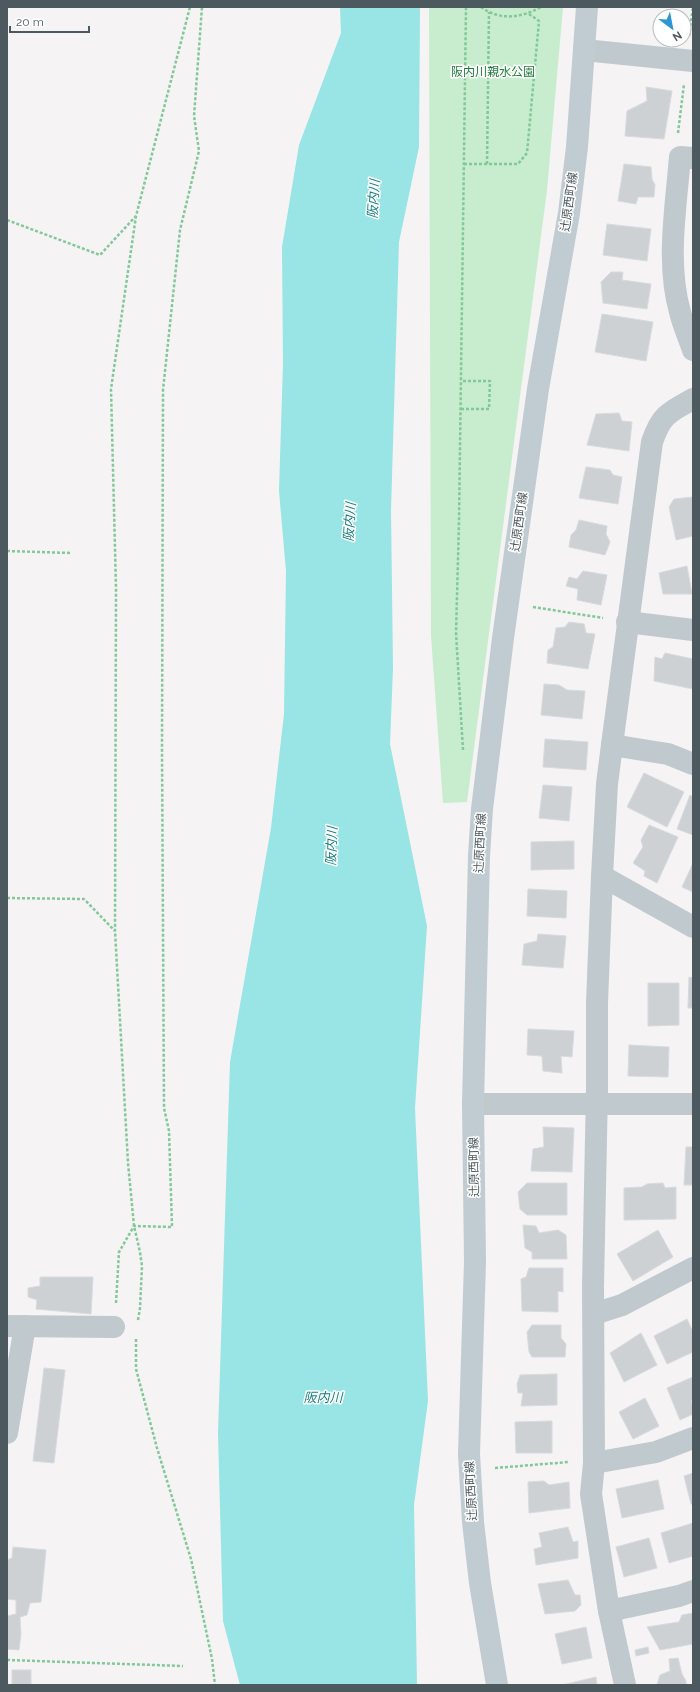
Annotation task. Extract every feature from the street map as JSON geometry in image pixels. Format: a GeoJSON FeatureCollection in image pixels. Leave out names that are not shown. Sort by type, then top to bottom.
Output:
{"type":"FeatureCollection","features":[{"type":"Feature","properties":{"kind":"main road","name":"辻原西町線"},"geometry":{"type":"LineString","coordinates":[[497,1685],[480,1583],[469,1454],[475,1262],[474,1104],[478,879],[482,809],[502,638],[538,389],[569,213],[577,147],[587,7]]}},
{"type":"Feature","properties":{"kind":"street"},"geometry":{"type":"LineString","coordinates":[[584,50],[688,66]]}},
{"type":"Feature","properties":{"kind":"street"},"geometry":{"type":"LineString","coordinates":[[687,157],[674,243],[674,272],[680,312],[693,350]]}},
{"type":"Feature","properties":{"kind":"street"},"geometry":{"type":"LineString","coordinates":[[625,1685],[609,1611],[591,1494],[594,1463],[594,1314],[592,1286],[597,1003],[602,876],[607,784],[627,622],[652,442],[660,421],[669,412],[693,399]]}},
{"type":"Feature","properties":{"kind":"street"},"geometry":{"type":"LineString","coordinates":[[627,622],[693,630]]}},
{"type":"Feature","properties":{"kind":"street"},"geometry":{"type":"LineString","coordinates":[[612,745],[668,754],[693,764]]}},
{"type":"Feature","properties":{"kind":"street"},"geometry":{"type":"LineString","coordinates":[[602,876],[693,927]]}},
{"type":"Feature","properties":{"kind":"street"},"geometry":{"type":"LineString","coordinates":[[474,1104],[693,1104]]}},
{"type":"Feature","properties":{"kind":"street"},"geometry":{"type":"LineString","coordinates":[[594,1314],[622,1305],[693,1268]]}},
{"type":"Feature","properties":{"kind":"street"},"geometry":{"type":"LineString","coordinates":[[7,1433],[16,1326],[114,1327]]}},
{"type":"Feature","properties":{"kind":"street"},"geometry":{"type":"LineString","coordinates":[[594,1463],[656,1452],[693,1438]]}},
{"type":"Feature","properties":{"kind":"street"},"geometry":{"type":"LineString","coordinates":[[609,1611],[679,1596],[693,1591]]}},
{"type":"Feature","properties":{"kind":"path"},"geometry":{"type":"LineString","coordinates":[[137,1327],[140,1308],[142,1266],[134,1226],[128,1156],[115,932],[116,589],[111,389],[136,216],[190,7]]}},
{"type":"Feature","properties":{"kind":"path"},"geometry":{"type":"LineString","coordinates":[[134,1226],[172,1227],[170,1131],[164,1108],[162,751],[163,390],[180,230],[199,151],[194,116],[202,7]]}},
{"type":"Feature","properties":{"kind":"path"},"geometry":{"type":"LineString","coordinates":[[463,754],[456,633],[461,409],[466,7]]}},
{"type":"Feature","properties":{"kind":"path"},"geometry":{"type":"LineString","coordinates":[[481,7],[496,15],[512,17],[529,14],[541,7]]}},
{"type":"Feature","properties":{"kind":"path"},"geometry":{"type":"LineString","coordinates":[[687,157],[678,135],[688,66],[693,7]]}},
{"type":"Feature","properties":{"kind":"path"},"geometry":{"type":"LineString","coordinates":[[487,164],[489,12]]}},
{"type":"Feature","properties":{"kind":"path"},"geometry":{"type":"LineString","coordinates":[[464,164],[518,164],[527,153],[539,21],[529,14]]}},
{"type":"Feature","properties":{"kind":"path"},"geometry":{"type":"LineString","coordinates":[[7,220],[100,255],[136,216]]}},
{"type":"Feature","properties":{"kind":"path"},"geometry":{"type":"LineString","coordinates":[[461,381],[490,380],[489,409],[461,409]]}},
{"type":"Feature","properties":{"kind":"path"},"geometry":{"type":"LineString","coordinates":[[7,551],[70,553]]}},
{"type":"Feature","properties":{"kind":"path"},"geometry":{"type":"LineString","coordinates":[[532,606],[627,622]]}},
{"type":"Feature","properties":{"kind":"path"},"geometry":{"type":"LineString","coordinates":[[7,898],[84,899],[115,932]]}},
{"type":"Feature","properties":{"kind":"path"},"geometry":{"type":"LineString","coordinates":[[114,1327],[119,1252],[134,1226]]}},
{"type":"Feature","properties":{"kind":"path"},"geometry":{"type":"LineString","coordinates":[[136,1334],[136,1369],[157,1448],[191,1559],[212,1659],[215,1685]]}},
{"type":"Feature","properties":{"kind":"path"},"geometry":{"type":"LineString","coordinates":[[495,1468],[580,1461],[594,1463]]}},
{"type":"Feature","properties":{"kind":"path"},"geometry":{"type":"LineString","coordinates":[[7,1660],[183,1666]]}},
{"type":"Feature","properties":{"kind":"green space","name":"阪内川親水公園"},"geometry":{"type":"Polygon","coordinates":[[[429,7],[563,7],[547,190],[467,802],[443,803],[431,636],[429,7]]]}},
{"type":"Feature","properties":{"kind":"water","name":"阪内川"},"geometry":{"type":"Polygon","coordinates":[[[340,7],[420,7],[419,147],[399,242],[391,510],[393,668],[390,744],[427,926],[415,1108],[428,1401],[414,1505],[417,1685],[240,1685],[223,1621],[218,1433],[230,1062],[271,828],[284,714],[286,571],[279,491],[283,363],[282,247],[299,145],[341,33],[340,7]]]}},
{"type":"Feature","properties":{"kind":"building"},"geometry":{"type":"Polygon","coordinates":[[[646,87],[672,91],[664,139],[625,136],[627,111],[647,101],[646,87]]]}},
{"type":"Feature","properties":{"kind":"building"},"geometry":{"type":"Polygon","coordinates":[[[624,164],[651,167],[652,179],[655,185],[654,197],[638,197],[636,204],[618,201],[624,164]]]}},
{"type":"Feature","properties":{"kind":"building"},"geometry":{"type":"Polygon","coordinates":[[[607,224],[651,229],[647,261],[603,255],[607,224]]]}},
{"type":"Feature","properties":{"kind":"building"},"geometry":{"type":"Polygon","coordinates":[[[611,272],[623,272],[622,280],[651,284],[647,309],[603,303],[601,282],[611,272]]]}},
{"type":"Feature","properties":{"kind":"building"},"geometry":{"type":"Polygon","coordinates":[[[602,314],[653,322],[646,361],[595,352],[602,314]]]}},
{"type":"Feature","properties":{"kind":"building"},"geometry":{"type":"Polygon","coordinates":[[[619,413],[622,421],[632,422],[629,451],[587,445],[596,414],[619,413]]]}},
{"type":"Feature","properties":{"kind":"building"},"geometry":{"type":"Polygon","coordinates":[[[586,467],[610,470],[613,475],[622,477],[618,504],[579,498],[586,467]]]}},
{"type":"Feature","properties":{"kind":"building"},"geometry":{"type":"Polygon","coordinates":[[[693,497],[693,536],[676,540],[669,507],[674,499],[693,497]]]}},
{"type":"Feature","properties":{"kind":"building"},"geometry":{"type":"Polygon","coordinates":[[[579,520],[607,526],[606,534],[610,542],[605,555],[569,547],[571,535],[576,530],[579,520]]]}},
{"type":"Feature","properties":{"kind":"building"},"geometry":{"type":"Polygon","coordinates":[[[687,566],[692,594],[663,594],[659,573],[687,566]]]}},
{"type":"Feature","properties":{"kind":"building"},"geometry":{"type":"Polygon","coordinates":[[[583,571],[607,575],[601,605],[577,600],[578,589],[566,586],[569,577],[577,579],[583,571]]]}},
{"type":"Feature","properties":{"kind":"building"},"geometry":{"type":"Polygon","coordinates":[[[569,622],[584,624],[586,633],[595,634],[588,669],[547,663],[548,650],[553,647],[556,628],[565,627],[569,622]]]}},
{"type":"Feature","properties":{"kind":"building"},"geometry":{"type":"Polygon","coordinates":[[[665,653],[693,659],[693,689],[654,681],[655,657],[662,659],[665,653]]]}},
{"type":"Feature","properties":{"kind":"building"},"geometry":{"type":"Polygon","coordinates":[[[544,684],[559,685],[567,690],[585,691],[582,719],[541,715],[544,684]]]}},
{"type":"Feature","properties":{"kind":"building"},"geometry":{"type":"Polygon","coordinates":[[[545,739],[588,742],[586,770],[543,767],[545,739]]]}},
{"type":"Feature","properties":{"kind":"building"},"geometry":{"type":"Polygon","coordinates":[[[644,773],[684,792],[667,827],[627,807],[644,773]]]}},
{"type":"Feature","properties":{"kind":"building"},"geometry":{"type":"Polygon","coordinates":[[[543,785],[572,787],[569,821],[539,818],[543,785]]]}},
{"type":"Feature","properties":{"kind":"building"},"geometry":{"type":"Polygon","coordinates":[[[690,795],[693,797],[693,835],[677,829],[690,795]]]}},
{"type":"Feature","properties":{"kind":"building"},"geometry":{"type":"Polygon","coordinates":[[[649,825],[678,837],[657,883],[644,876],[645,871],[633,863],[643,847],[641,840],[649,825]]]}},
{"type":"Feature","properties":{"kind":"building"},"geometry":{"type":"Polygon","coordinates":[[[574,841],[574,869],[531,870],[531,842],[574,841]]]}},
{"type":"Feature","properties":{"kind":"building"},"geometry":{"type":"Polygon","coordinates":[[[693,863],[693,892],[682,887],[693,863]]]}},
{"type":"Feature","properties":{"kind":"building"},"geometry":{"type":"Polygon","coordinates":[[[528,889],[567,891],[566,918],[527,916],[528,889]]]}},
{"type":"Feature","properties":{"kind":"building"},"geometry":{"type":"Polygon","coordinates":[[[538,934],[566,936],[563,968],[522,965],[524,944],[537,941],[538,934]]]}},
{"type":"Feature","properties":{"kind":"building"},"geometry":{"type":"Polygon","coordinates":[[[689,977],[693,978],[693,1008],[688,1008],[689,977]]]}},
{"type":"Feature","properties":{"kind":"building"},"geometry":{"type":"Polygon","coordinates":[[[648,983],[679,983],[679,1025],[648,1026],[648,983]]]}},
{"type":"Feature","properties":{"kind":"building"},"geometry":{"type":"Polygon","coordinates":[[[528,1029],[574,1031],[572,1057],[561,1056],[562,1073],[543,1071],[542,1056],[527,1055],[528,1029]]]}},
{"type":"Feature","properties":{"kind":"building"},"geometry":{"type":"Polygon","coordinates":[[[629,1045],[669,1047],[668,1077],[628,1076],[629,1045]]]}},
{"type":"Feature","properties":{"kind":"building"},"geometry":{"type":"Polygon","coordinates":[[[543,1127],[574,1128],[572,1172],[531,1171],[533,1149],[544,1147],[543,1127]]]}},
{"type":"Feature","properties":{"kind":"building"},"geometry":{"type":"Polygon","coordinates":[[[686,1147],[693,1147],[693,1185],[684,1185],[686,1147]]]}},
{"type":"Feature","properties":{"kind":"building"},"geometry":{"type":"Polygon","coordinates":[[[527,1183],[567,1183],[567,1215],[527,1215],[520,1209],[518,1192],[527,1183]]]}},
{"type":"Feature","properties":{"kind":"building"},"geometry":{"type":"Polygon","coordinates":[[[663,1183],[665,1188],[676,1187],[676,1219],[624,1220],[624,1188],[642,1187],[647,1184],[663,1183]]]}},
{"type":"Feature","properties":{"kind":"building"},"geometry":{"type":"Polygon","coordinates":[[[523,1225],[536,1226],[539,1233],[558,1230],[566,1235],[567,1259],[532,1259],[532,1252],[525,1248],[523,1225]]]}},
{"type":"Feature","properties":{"kind":"building"},"geometry":{"type":"Polygon","coordinates":[[[658,1230],[673,1257],[633,1281],[617,1254],[658,1230]]]}},
{"type":"Feature","properties":{"kind":"building"},"geometry":{"type":"Polygon","coordinates":[[[529,1268],[563,1268],[563,1292],[558,1291],[558,1312],[522,1311],[521,1279],[526,1277],[529,1268]]]}},
{"type":"Feature","properties":{"kind":"building"},"geometry":{"type":"Polygon","coordinates":[[[40,1277],[93,1277],[91,1314],[36,1309],[37,1300],[28,1297],[28,1288],[40,1286],[40,1277]]]}},
{"type":"Feature","properties":{"kind":"building"},"geometry":{"type":"Polygon","coordinates":[[[687,1319],[693,1332],[693,1352],[667,1364],[654,1336],[687,1319]]]}},
{"type":"Feature","properties":{"kind":"building"},"geometry":{"type":"Polygon","coordinates":[[[532,1325],[561,1325],[561,1338],[566,1344],[565,1357],[532,1357],[529,1352],[527,1332],[532,1325]]]}},
{"type":"Feature","properties":{"kind":"building"},"geometry":{"type":"Polygon","coordinates":[[[641,1333],[657,1365],[624,1382],[610,1353],[641,1333]]]}},
{"type":"Feature","properties":{"kind":"building"},"geometry":{"type":"Polygon","coordinates":[[[44,1368],[65,1370],[54,1463],[33,1461],[44,1368]]]}},
{"type":"Feature","properties":{"kind":"building"},"geometry":{"type":"Polygon","coordinates":[[[557,1374],[557,1405],[521,1406],[523,1393],[518,1393],[517,1384],[520,1375],[557,1374]]]}},
{"type":"Feature","properties":{"kind":"building"},"geometry":{"type":"Polygon","coordinates":[[[693,1377],[693,1399],[691,1401],[693,1405],[693,1414],[680,1420],[667,1388],[693,1377]]]}},
{"type":"Feature","properties":{"kind":"building"},"geometry":{"type":"Polygon","coordinates":[[[645,1398],[659,1426],[633,1439],[619,1412],[645,1398]]]}},
{"type":"Feature","properties":{"kind":"building"},"geometry":{"type":"Polygon","coordinates":[[[552,1421],[552,1453],[516,1453],[515,1422],[552,1421]]]}},
{"type":"Feature","properties":{"kind":"building"},"geometry":{"type":"Polygon","coordinates":[[[693,1473],[693,1504],[691,1504],[684,1476],[693,1473]]]}},
{"type":"Feature","properties":{"kind":"building"},"geometry":{"type":"Polygon","coordinates":[[[658,1480],[664,1509],[622,1518],[616,1489],[658,1480]]]}},
{"type":"Feature","properties":{"kind":"building"},"geometry":{"type":"Polygon","coordinates":[[[544,1481],[549,1485],[569,1482],[570,1508],[529,1513],[528,1482],[544,1481]]]}},
{"type":"Feature","properties":{"kind":"building"},"geometry":{"type":"Polygon","coordinates":[[[693,1523],[693,1556],[669,1563],[661,1533],[693,1523]]]}},
{"type":"Feature","properties":{"kind":"building"},"geometry":{"type":"Polygon","coordinates":[[[568,1527],[573,1542],[578,1541],[578,1558],[536,1565],[534,1549],[542,1547],[539,1533],[568,1527]]]}},
{"type":"Feature","properties":{"kind":"building"},"geometry":{"type":"Polygon","coordinates":[[[649,1538],[657,1568],[624,1577],[616,1547],[649,1538]]]}},
{"type":"Feature","properties":{"kind":"building"},"geometry":{"type":"Polygon","coordinates":[[[13,1547],[46,1550],[41,1602],[30,1603],[27,1615],[20,1617],[21,1634],[19,1650],[7,1649],[7,1616],[16,1614],[16,1600],[7,1599],[7,1560],[12,1558],[13,1547]]]}},
{"type":"Feature","properties":{"kind":"building"},"geometry":{"type":"Polygon","coordinates":[[[568,1580],[575,1595],[580,1595],[581,1605],[575,1611],[545,1614],[538,1584],[568,1580]]]}},
{"type":"Feature","properties":{"kind":"building"},"geometry":{"type":"Polygon","coordinates":[[[693,1613],[693,1644],[660,1650],[647,1627],[679,1622],[682,1615],[693,1613]]]}},
{"type":"Feature","properties":{"kind":"building"},"geometry":{"type":"Polygon","coordinates":[[[586,1627],[592,1658],[562,1664],[555,1634],[586,1627]]]}},
{"type":"Feature","properties":{"kind":"building"},"geometry":{"type":"Polygon","coordinates":[[[648,1647],[649,1653],[636,1656],[635,1650],[648,1647]]]}},
{"type":"Feature","properties":{"kind":"building"},"geometry":{"type":"Polygon","coordinates":[[[678,1658],[686,1685],[657,1685],[660,1675],[670,1671],[669,1659],[678,1658]]]}},
{"type":"Feature","properties":{"kind":"building"},"geometry":{"type":"Polygon","coordinates":[[[12,1670],[31,1670],[31,1685],[12,1685],[12,1670]]]}},
{"type":"Feature","properties":{"kind":"building"},"geometry":{"type":"Polygon","coordinates":[[[596,1677],[597,1685],[562,1685],[596,1677]]]}}]}
